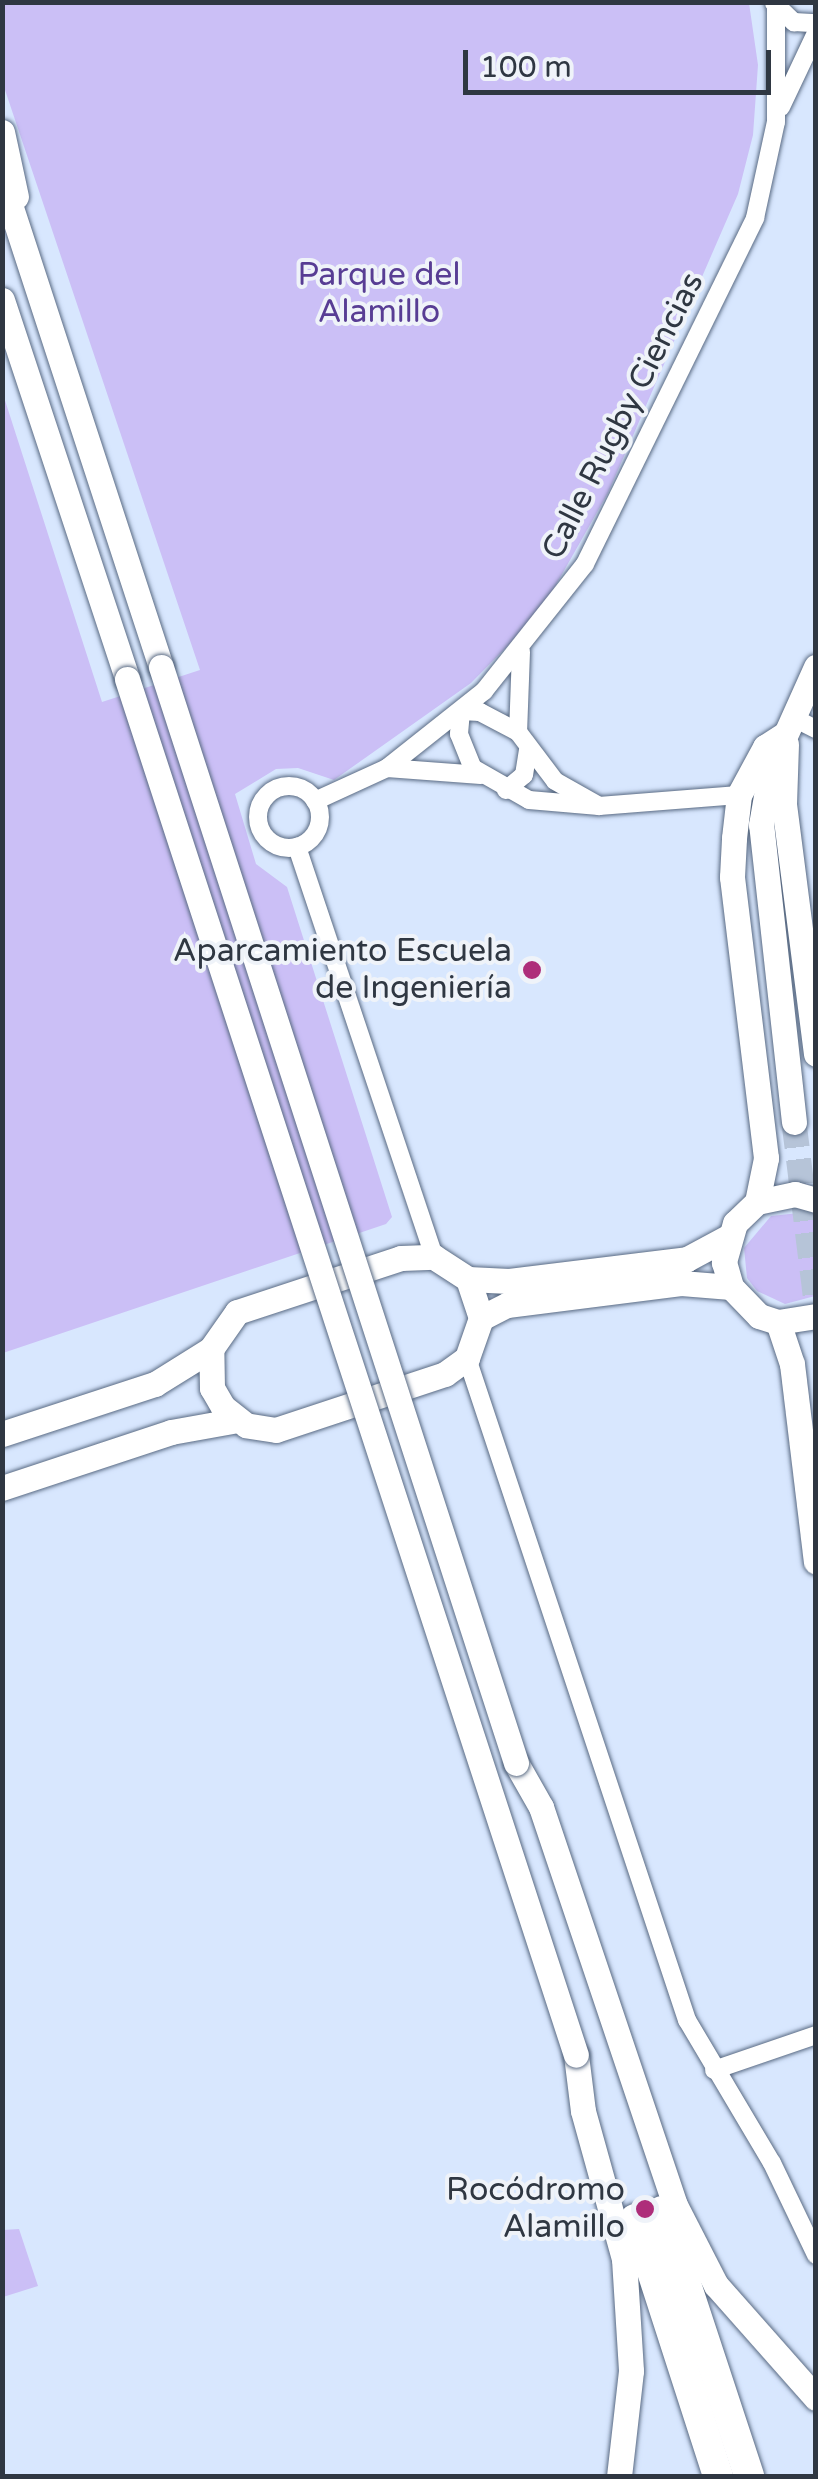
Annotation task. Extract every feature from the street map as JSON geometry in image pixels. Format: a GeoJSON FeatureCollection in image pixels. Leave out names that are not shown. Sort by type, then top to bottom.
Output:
{"type":"FeatureCollection","features":[{"type":"Feature","properties":{"kind":"highway"},"geometry":{"type":"LineString","coordinates":[[647,2215],[718,2476]]}},
{"type":"Feature","properties":{"kind":"highway"},"geometry":{"type":"LineString","coordinates":[[647,2215],[749,2476]]}},
{"type":"Feature","properties":{"kind":"main road"},"geometry":{"type":"LineString","coordinates":[[2,132],[20,222]]}},
{"type":"Feature","properties":{"kind":"main road"},"geometry":{"type":"LineString","coordinates":[[2,180],[20,222],[516,1764],[541,1807],[647,2215],[618,2476]]}},
{"type":"Feature","properties":{"kind":"main road"},"geometry":{"type":"LineString","coordinates":[[2,300],[576,2055],[647,2215],[716,2284],[816,2398]]}},
{"type":"Feature","properties":{"kind":"main road"},"geometry":{"type":"LineString","coordinates":[[794,1122],[761,860],[764,801],[788,726],[816,666]]}},
{"type":"Feature","properties":{"kind":"main road"},"geometry":{"type":"LineString","coordinates":[[2,1434],[155,1384],[211,1349],[237,1312],[401,1258],[434,1257],[468,1279],[509,1281],[687,1259],[728,1237],[757,1202],[766,1158],[732,877],[739,795],[765,747],[788,726]]}},
{"type":"Feature","properties":{"kind":"main road"},"geometry":{"type":"LineString","coordinates":[[788,726],[784,804],[816,1054]]}},
{"type":"Feature","properties":{"kind":"main road"},"geometry":{"type":"LineString","coordinates":[[757,1202],[796,1194],[816,1200]]}},
{"type":"Feature","properties":{"kind":"main road"},"geometry":{"type":"LineString","coordinates":[[728,1237],[724,1262],[731,1288],[751,1310],[778,1322],[816,1316]]}},
{"type":"Feature","properties":{"kind":"main road"},"geometry":{"type":"LineString","coordinates":[[2,1488],[171,1432],[238,1420],[276,1430],[445,1374],[467,1358],[481,1318],[468,1279]]}},
{"type":"Feature","properties":{"kind":"main road"},"geometry":{"type":"LineString","coordinates":[[481,1318],[506,1305],[690,1282],[731,1288]]}},
{"type":"Feature","properties":{"kind":"main road"},"geometry":{"type":"LineString","coordinates":[[778,1322],[792,1364],[816,1562]]}},
{"type":"Feature","properties":{"kind":"main road"},"geometry":{"type":"LineString","coordinates":[[211,1349],[212,1388],[238,1420]]}},
{"type":"Feature","properties":{"kind":"street"},"geometry":{"type":"LineString","coordinates":[[775,5],[794,22],[816,23]]}},
{"type":"Feature","properties":{"kind":"street"},"geometry":{"type":"LineString","coordinates":[[775,5],[776,122]]}},
{"type":"Feature","properties":{"kind":"street"},"geometry":{"type":"LineString","coordinates":[[776,122],[816,32]]}},
{"type":"Feature","properties":{"kind":"street","name":"Calle Rugby Ciencias"},"geometry":{"type":"LineString","coordinates":[[315,801],[387,768],[461,711],[520,652],[585,564],[755,218],[776,122]]}},
{"type":"Feature","properties":{"kind":"street"},"geometry":{"type":"LineString","coordinates":[[520,652],[518,732],[555,781],[599,806]]}},
{"type":"Feature","properties":{"kind":"street"},"geometry":{"type":"LineString","coordinates":[[518,732],[480,712],[461,711],[464,752],[482,776],[506,790],[560,806],[739,795]]}},
{"type":"Feature","properties":{"kind":"street"},"geometry":{"type":"LineString","coordinates":[[788,726],[816,729]]}},
{"type":"Feature","properties":{"kind":"street"},"geometry":{"type":"LineString","coordinates":[[506,790],[524,775],[528,750]]}},
{"type":"Feature","properties":{"kind":"street"},"geometry":{"type":"LineString","coordinates":[[387,768],[482,776]]}},
{"type":"Feature","properties":{"kind":"street"},"geometry":{"type":"LineString","coordinates":[[280,787],[300,788],[315,801],[318,828],[298,847],[280,847],[265,836],[259,808],[280,787]]}},
{"type":"Feature","properties":{"kind":"street"},"geometry":{"type":"LineString","coordinates":[[298,847],[434,1257]]}},
{"type":"Feature","properties":{"kind":"street"},"geometry":{"type":"LineString","coordinates":[[467,1358],[687,2020],[772,2163],[816,2255]]}},
{"type":"Feature","properties":{"kind":"street"},"geometry":{"type":"LineString","coordinates":[[714,2070],[816,2035]]}},
{"type":"Feature","properties":{"kind":"green space","name":"Parque del Alamillo"},"geometry":{"type":"Polygon","coordinates":[[[3,3],[749,3],[758,65],[753,135],[738,194],[608,493],[540,613],[471,683],[334,780],[298,768],[276,769],[235,794],[256,864],[287,887],[392,1217],[386,1224],[3,1353],[2,391],[102,702],[200,670],[3,84],[3,3]]]}},
{"type":"Feature","properties":{"kind":"green space"},"geometry":{"type":"Polygon","coordinates":[[[799,1213],[815,1221],[815,1296],[785,1304],[757,1291],[747,1278],[744,1248],[771,1216],[799,1213]]]}},
{"type":"Feature","properties":{"kind":"green space"},"geometry":{"type":"Polygon","coordinates":[[[19,2229],[38,2286],[3,2297],[3,2230],[19,2229]]]}},
{"type":"Feature","properties":{"kind":"tunnel"},"geometry":{"type":"LineString","coordinates":[[794,1122],[816,1300]]}},
{"type":"Feature","properties":{"kind":"place","name":"Aparcamiento Escuela de Ingeniería"},"geometry":{"type":"Point","coordinates":[532,970]}},
{"type":"Feature","properties":{"kind":"place","name":"Rocódromo Alamillo"},"geometry":{"type":"Point","coordinates":[645,2209]}}]}
